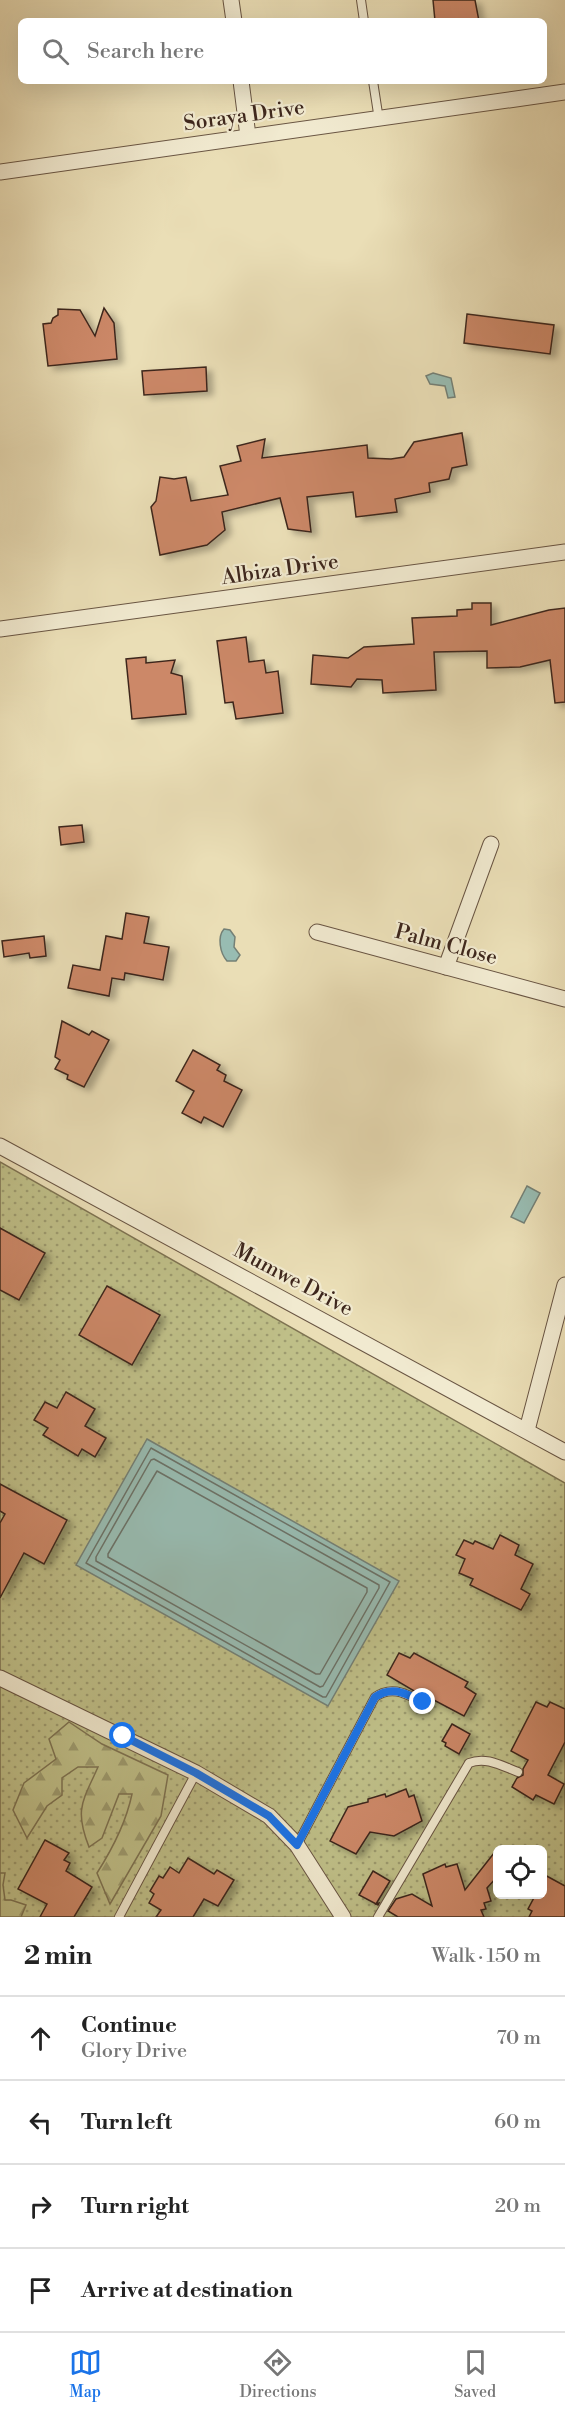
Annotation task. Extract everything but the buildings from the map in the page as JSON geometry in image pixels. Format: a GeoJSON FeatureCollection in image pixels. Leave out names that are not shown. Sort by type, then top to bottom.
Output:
{"type":"FeatureCollection","features":[{"type":"Feature","properties":{"kind":"street"},"geometry":{"type":"LineString","coordinates":[[231,0],[234,18]]}},
{"type":"Feature","properties":{"kind":"street"},"geometry":{"type":"LineString","coordinates":[[241,84],[248,136]]}},
{"type":"Feature","properties":{"kind":"street","name":"Soraya Drive"},"geometry":{"type":"LineString","coordinates":[[0,172],[565,92]]}},
{"type":"Feature","properties":{"kind":"street","name":"Albiza Drive"},"geometry":{"type":"LineString","coordinates":[[0,629],[565,552]]}},
{"type":"Feature","properties":{"kind":"street"},"geometry":{"type":"LineString","coordinates":[[446,967],[491,844]]}},
{"type":"Feature","properties":{"kind":"street","name":"Palm Close"},"geometry":{"type":"LineString","coordinates":[[317,932],[565,999]]}},
{"type":"Feature","properties":{"kind":"street","name":"Mumwe Drive"},"geometry":{"type":"LineString","coordinates":[[0,1146],[565,1452]]}},
{"type":"Feature","properties":{"kind":"street"},"geometry":{"type":"LineString","coordinates":[[527,1430],[565,1285]]}},
{"type":"Feature","properties":{"kind":"street"},"geometry":{"type":"LineString","coordinates":[[0,1678],[196,1773],[269,1816],[297,1845],[343,1917]]}},
{"type":"Feature","properties":{"kind":"lane"},"geometry":{"type":"LineString","coordinates":[[361,0],[364,18]]}},
{"type":"Feature","properties":{"kind":"lane"},"geometry":{"type":"LineString","coordinates":[[373,84],[379,120]]}},
{"type":"Feature","properties":{"kind":"lane"},"geometry":{"type":"LineString","coordinates":[[297,1845],[375,1697],[384,1691],[398,1690],[423,1702]]}},
{"type":"Feature","properties":{"kind":"lane"},"geometry":{"type":"LineString","coordinates":[[378,1917],[469,1763],[485,1760],[518,1772]]}},
{"type":"Feature","properties":{"kind":"lane"},"geometry":{"type":"LineString","coordinates":[[119,1917],[196,1773]]}},
{"type":"Feature","properties":{"kind":"green space"},"geometry":{"type":"Polygon","coordinates":[[[0,1162],[565,1483],[565,1917],[0,1917],[0,1162]]]}},
{"type":"Feature","properties":{"kind":"green space"},"geometry":{"type":"Polygon","coordinates":[[[69,1722],[102,1744],[168,1775],[161,1816],[110,1904],[97,1873],[118,1835],[132,1794],[119,1794],[102,1838],[89,1847],[82,1823],[82,1805],[98,1767],[78,1767],[62,1778],[62,1795],[47,1806],[27,1838],[13,1810],[24,1783],[56,1759],[49,1739],[69,1722]]]}},
{"type":"Feature","properties":{"kind":"green space"},"geometry":{"type":"Polygon","coordinates":[[[0,1873],[5,1873],[3,1885],[5,1900],[26,1905],[21,1917],[0,1917],[0,1873]]]}},
{"type":"Feature","properties":{"kind":"water"},"geometry":{"type":"Polygon","coordinates":[[[433,373],[451,378],[455,397],[448,398],[445,386],[430,384],[426,376],[433,373]]]}},
{"type":"Feature","properties":{"kind":"water"},"geometry":{"type":"Polygon","coordinates":[[[224,929],[230,930],[235,937],[234,947],[240,955],[236,961],[227,961],[223,954],[220,941],[224,929]]]}},
{"type":"Feature","properties":{"kind":"water"},"geometry":{"type":"Polygon","coordinates":[[[527,1186],[540,1193],[524,1223],[511,1217],[527,1186]]]}},
{"type":"Feature","properties":{"kind":"water"},"geometry":{"type":"Polygon","coordinates":[[[147,1439],[399,1581],[328,1706],[76,1565],[147,1439]]]}},
{"type":"Feature","properties":{"kind":"route"},"geometry":{"type":"LineString","coordinates":[[123,1736],[196,1773],[269,1816],[297,1845],[375,1697],[384,1691],[398,1690],[423,1702]]}}]}
